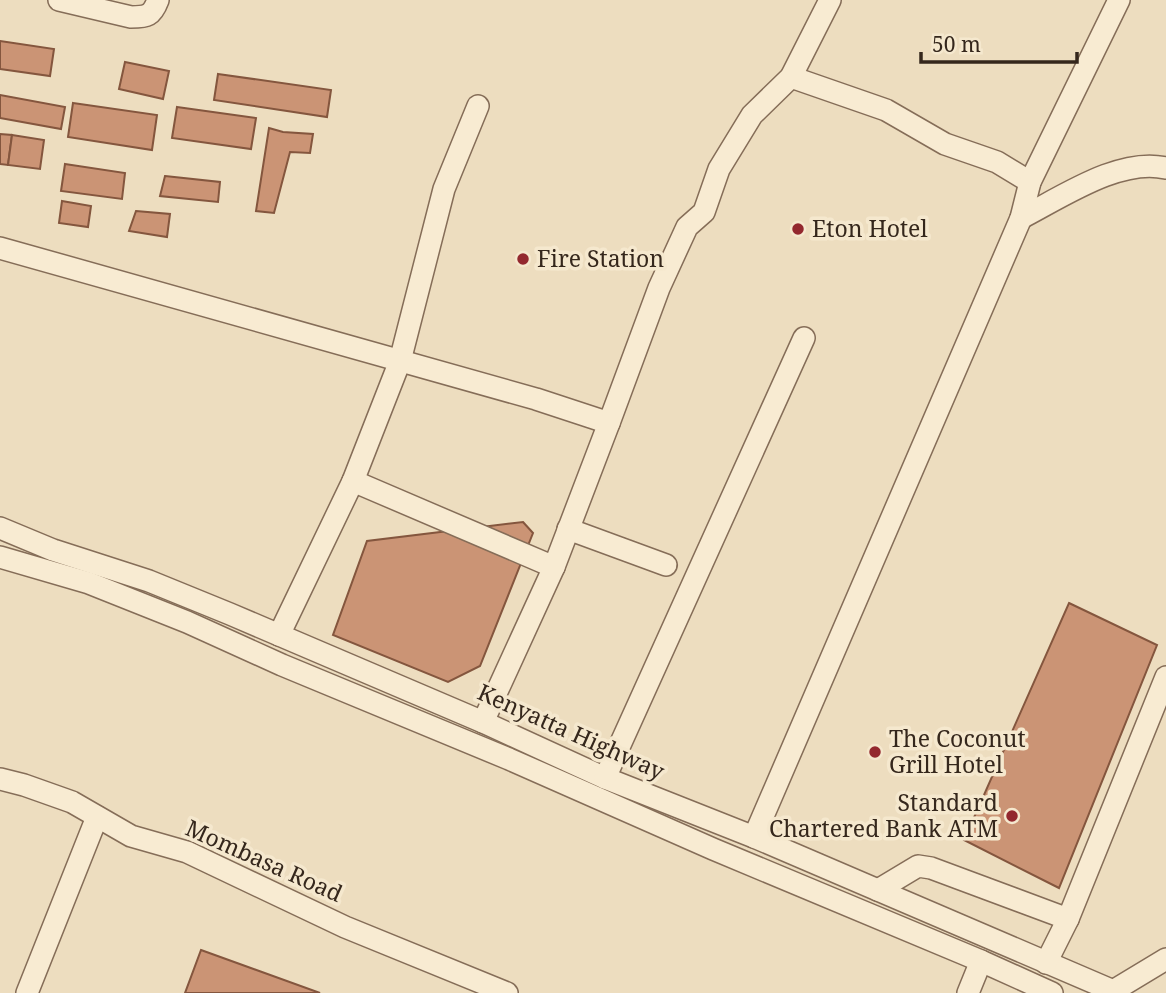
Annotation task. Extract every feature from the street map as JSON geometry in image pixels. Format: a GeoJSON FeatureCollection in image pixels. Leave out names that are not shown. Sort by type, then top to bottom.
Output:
{"type":"FeatureCollection","features":[{"type":"Feature","properties":{"kind":"street"},"geometry":{"type":"LineString","coordinates":[[59,0],[131,17],[142,17],[149,16],[158,0]]}},
{"type":"Feature","properties":{"kind":"street"},"geometry":{"type":"LineString","coordinates":[[483,722],[554,567],[659,288],[687,227],[704,212],[719,169],[752,115],[791,76],[830,0]]}},
{"type":"Feature","properties":{"kind":"street"},"geometry":{"type":"LineString","coordinates":[[754,837],[1021,218],[1030,182],[1119,0]]}},
{"type":"Feature","properties":{"kind":"street"},"geometry":{"type":"LineString","coordinates":[[791,76],[886,110],[945,144],[997,162],[1030,182]]}},
{"type":"Feature","properties":{"kind":"street"},"geometry":{"type":"LineString","coordinates":[[279,635],[353,481],[400,360],[444,189],[478,106]]}},
{"type":"Feature","properties":{"kind":"street"},"geometry":{"type":"LineString","coordinates":[[1021,218],[1108,173],[1153,165],[1166,168]]}},
{"type":"Feature","properties":{"kind":"street"},"geometry":{"type":"LineString","coordinates":[[0,248],[536,398],[609,422]]}},
{"type":"Feature","properties":{"kind":"street"},"geometry":{"type":"LineString","coordinates":[[605,778],[804,338]]}},
{"type":"Feature","properties":{"kind":"street"},"geometry":{"type":"LineString","coordinates":[[353,481],[554,567]]}},
{"type":"Feature","properties":{"kind":"street","name":"Kenyatta Highway"},"geometry":{"type":"LineString","coordinates":[[0,528],[53,550],[149,581],[279,635],[483,722],[605,778],[754,837],[1116,992]]}},
{"type":"Feature","properties":{"kind":"street"},"geometry":{"type":"LineString","coordinates":[[568,529],[666,565]]}},
{"type":"Feature","properties":{"kind":"street"},"geometry":{"type":"LineString","coordinates":[[0,557],[89,583],[187,622],[1052,993]]}},
{"type":"Feature","properties":{"kind":"street"},"geometry":{"type":"LineString","coordinates":[[1046,963],[1068,919],[1166,677]]}},
{"type":"Feature","properties":{"kind":"street","name":"Mombasa Road"},"geometry":{"type":"LineString","coordinates":[[0,779],[72,802],[131,836],[187,852],[345,927],[507,993]]}},
{"type":"Feature","properties":{"kind":"street"},"geometry":{"type":"LineString","coordinates":[[27,993],[97,817]]}},
{"type":"Feature","properties":{"kind":"street"},"geometry":{"type":"LineString","coordinates":[[878,890],[918,866],[932,868],[1068,919]]}},
{"type":"Feature","properties":{"kind":"street"},"geometry":{"type":"LineString","coordinates":[[1116,992],[1166,959]]}},
{"type":"Feature","properties":{"kind":"street"},"geometry":{"type":"LineString","coordinates":[[968,993],[981,961]]}},
{"type":"Feature","properties":{"kind":"building"},"geometry":{"type":"Polygon","coordinates":[[[0,41],[54,49],[50,76],[0,69],[0,41]]]}},
{"type":"Feature","properties":{"kind":"building"},"geometry":{"type":"Polygon","coordinates":[[[125,62],[169,71],[163,99],[119,89],[125,62]]]}},
{"type":"Feature","properties":{"kind":"building"},"geometry":{"type":"Polygon","coordinates":[[[218,74],[331,90],[327,117],[214,100],[218,74]]]}},
{"type":"Feature","properties":{"kind":"building"},"geometry":{"type":"Polygon","coordinates":[[[0,95],[65,107],[61,129],[0,118],[0,95]]]}},
{"type":"Feature","properties":{"kind":"building"},"geometry":{"type":"Polygon","coordinates":[[[73,103],[157,115],[152,150],[68,137],[73,103]]]}},
{"type":"Feature","properties":{"kind":"building"},"geometry":{"type":"Polygon","coordinates":[[[177,107],[256,118],[251,149],[172,138],[177,107]]]}},
{"type":"Feature","properties":{"kind":"building"},"geometry":{"type":"Polygon","coordinates":[[[269,128],[313,134],[310,153],[290,152],[274,213],[256,211],[269,128]]]}},
{"type":"Feature","properties":{"kind":"building"},"geometry":{"type":"Polygon","coordinates":[[[0,134],[12,135],[8,165],[0,164],[0,134]]]}},
{"type":"Feature","properties":{"kind":"building"},"geometry":{"type":"Polygon","coordinates":[[[12,135],[44,140],[40,169],[8,165],[12,135]]]}},
{"type":"Feature","properties":{"kind":"building"},"geometry":{"type":"Polygon","coordinates":[[[65,164],[125,173],[122,199],[61,191],[65,164]]]}},
{"type":"Feature","properties":{"kind":"building"},"geometry":{"type":"Polygon","coordinates":[[[165,176],[220,182],[218,202],[160,196],[165,176]]]}},
{"type":"Feature","properties":{"kind":"building"},"geometry":{"type":"Polygon","coordinates":[[[62,201],[91,206],[88,227],[59,223],[62,201]]]}},
{"type":"Feature","properties":{"kind":"building"},"geometry":{"type":"Polygon","coordinates":[[[136,211],[170,214],[167,237],[129,231],[136,211]]]}},
{"type":"Feature","properties":{"kind":"building"},"geometry":{"type":"Polygon","coordinates":[[[523,522],[533,533],[480,666],[448,682],[333,635],[367,541],[523,522]]]}},
{"type":"Feature","properties":{"kind":"building"},"geometry":{"type":"Polygon","coordinates":[[[1069,603],[1157,645],[1059,888],[964,840],[1069,603]]]}},
{"type":"Feature","properties":{"kind":"building"},"geometry":{"type":"Polygon","coordinates":[[[201,950],[320,993],[185,993],[201,950]]]}},
{"type":"Feature","properties":{"kind":"place","name":"Eton Hotel"},"geometry":{"type":"Point","coordinates":[798,229]}},
{"type":"Feature","properties":{"kind":"place","name":"Fire Station"},"geometry":{"type":"Point","coordinates":[523,259]}},
{"type":"Feature","properties":{"kind":"place","name":"The Coconut Grill Hotel"},"geometry":{"type":"Point","coordinates":[875,752]}},
{"type":"Feature","properties":{"kind":"place","name":"Standard Chartered Bank ATM"},"geometry":{"type":"Point","coordinates":[1012,816]}}]}
